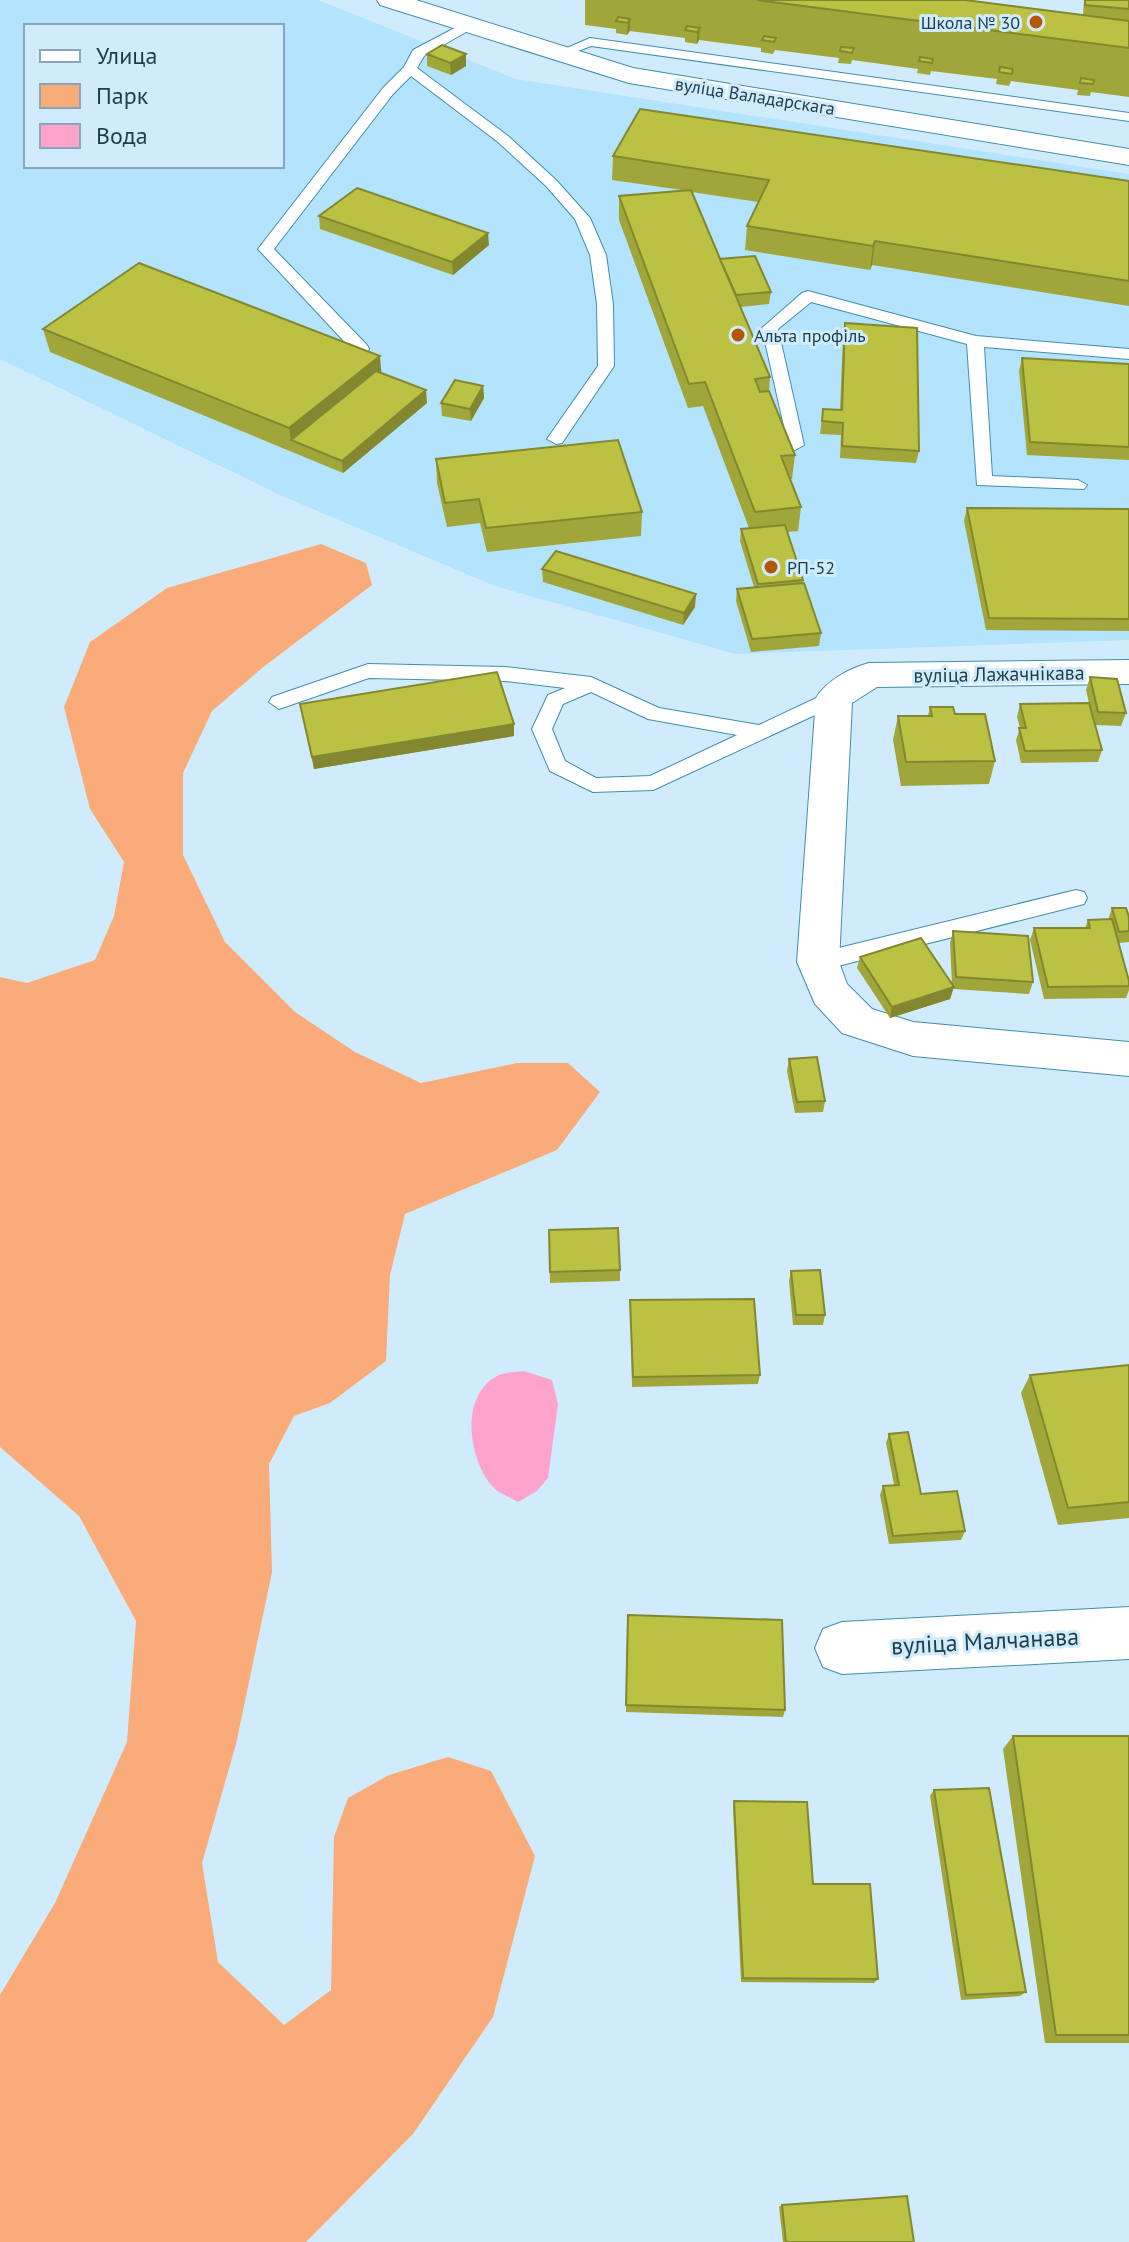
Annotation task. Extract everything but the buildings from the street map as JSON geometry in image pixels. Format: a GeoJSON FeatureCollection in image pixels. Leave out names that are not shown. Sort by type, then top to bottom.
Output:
{"type":"FeatureCollection","features":[{"type":"Feature","properties":{"kind":"street","name":"вуліца Валадарскага"},"geometry":{"type":"LineString","coordinates":[[389,0],[438,6],[473,24],[629,75],[1129,157]]}},
{"type":"Feature","properties":{"kind":"street","name":"вуліца Лажачнікава"},"geometry":{"type":"LineString","coordinates":[[834,698],[869,675],[1129,672]]}},
{"type":"Feature","properties":{"kind":"street"},"geometry":{"type":"LineString","coordinates":[[834,698],[818,962],[830,993],[857,1021],[913,1039],[1129,1059]]}},
{"type":"Feature","properties":{"kind":"street","name":"вуліца Малчанава"},"geometry":{"type":"LineString","coordinates":[[842,1648],[1129,1633]]}},
{"type":"Feature","properties":{"kind":"lane"},"geometry":{"type":"LineString","coordinates":[[361,349],[266,249],[388,91],[410,69],[418,53],[473,24]]}},
{"type":"Feature","properties":{"kind":"lane"},"geometry":{"type":"LineString","coordinates":[[560,54],[590,42],[1129,117]]}},
{"type":"Feature","properties":{"kind":"lane"},"geometry":{"type":"LineString","coordinates":[[410,69],[503,139],[551,183],[582,218],[598,255],[605,304],[606,366],[556,439]]}},
{"type":"Feature","properties":{"kind":"lane"},"geometry":{"type":"LineString","coordinates":[[795,445],[770,328],[808,296],[975,341],[1129,354]]}},
{"type":"Feature","properties":{"kind":"lane"},"geometry":{"type":"LineString","coordinates":[[975,341],[983,481],[1078,485]]}},
{"type":"Feature","properties":{"kind":"lane"},"geometry":{"type":"LineString","coordinates":[[279,702],[368,671],[505,674],[591,684],[655,714],[764,733]]}},
{"type":"Feature","properties":{"kind":"lane"},"geometry":{"type":"LineString","coordinates":[[591,684],[555,700],[542,729],[557,766],[593,785],[653,783],[834,698]]}},
{"type":"Feature","properties":{"kind":"lane"},"geometry":{"type":"LineString","coordinates":[[818,962],[1076,898]]}},
{"type":"Feature","properties":{"kind":"shaded area"},"geometry":{"type":"Polygon","coordinates":[[[0,0],[318,0],[516,79],[1129,174],[1129,640],[736,654],[495,586],[282,496],[0,359],[0,0]]]}},
{"type":"Feature","properties":{"kind":"green space"},"geometry":{"type":"Polygon","coordinates":[[[321,544],[366,563],[372,585],[262,668],[212,711],[183,773],[183,855],[225,942],[295,1012],[355,1052],[421,1083],[517,1063],[568,1063],[600,1092],[557,1150],[405,1214],[390,1275],[386,1361],[330,1403],[294,1416],[269,1464],[272,1572],[236,1744],[202,1863],[218,1962],[284,2025],[331,1990],[334,1837],[348,1798],[389,1775],[448,1757],[491,1771],[535,1856],[493,2017],[413,2134],[306,2242],[0,2242],[0,1995],[55,1903],[127,1742],[136,1621],[79,1516],[0,1447],[0,977],[27,983],[95,960],[114,916],[124,862],[90,809],[64,707],[90,642],[167,588],[321,544]]]}},
{"type":"Feature","properties":{"kind":"water"},"geometry":{"type":"Polygon","coordinates":[[[524,1371],[552,1380],[558,1404],[548,1478],[537,1491],[518,1502],[501,1493],[484,1474],[477,1460],[472,1427],[473,1411],[486,1384],[499,1375],[524,1371]]]}},
{"type":"Feature","properties":{"kind":"place","name":"Школа № 30"},"geometry":{"type":"Point","coordinates":[1036,22]}},
{"type":"Feature","properties":{"kind":"place","name":"Альта профіль"},"geometry":{"type":"Point","coordinates":[738,335]}},
{"type":"Feature","properties":{"kind":"place","name":"РП-52"},"geometry":{"type":"Point","coordinates":[771,567]}}]}
